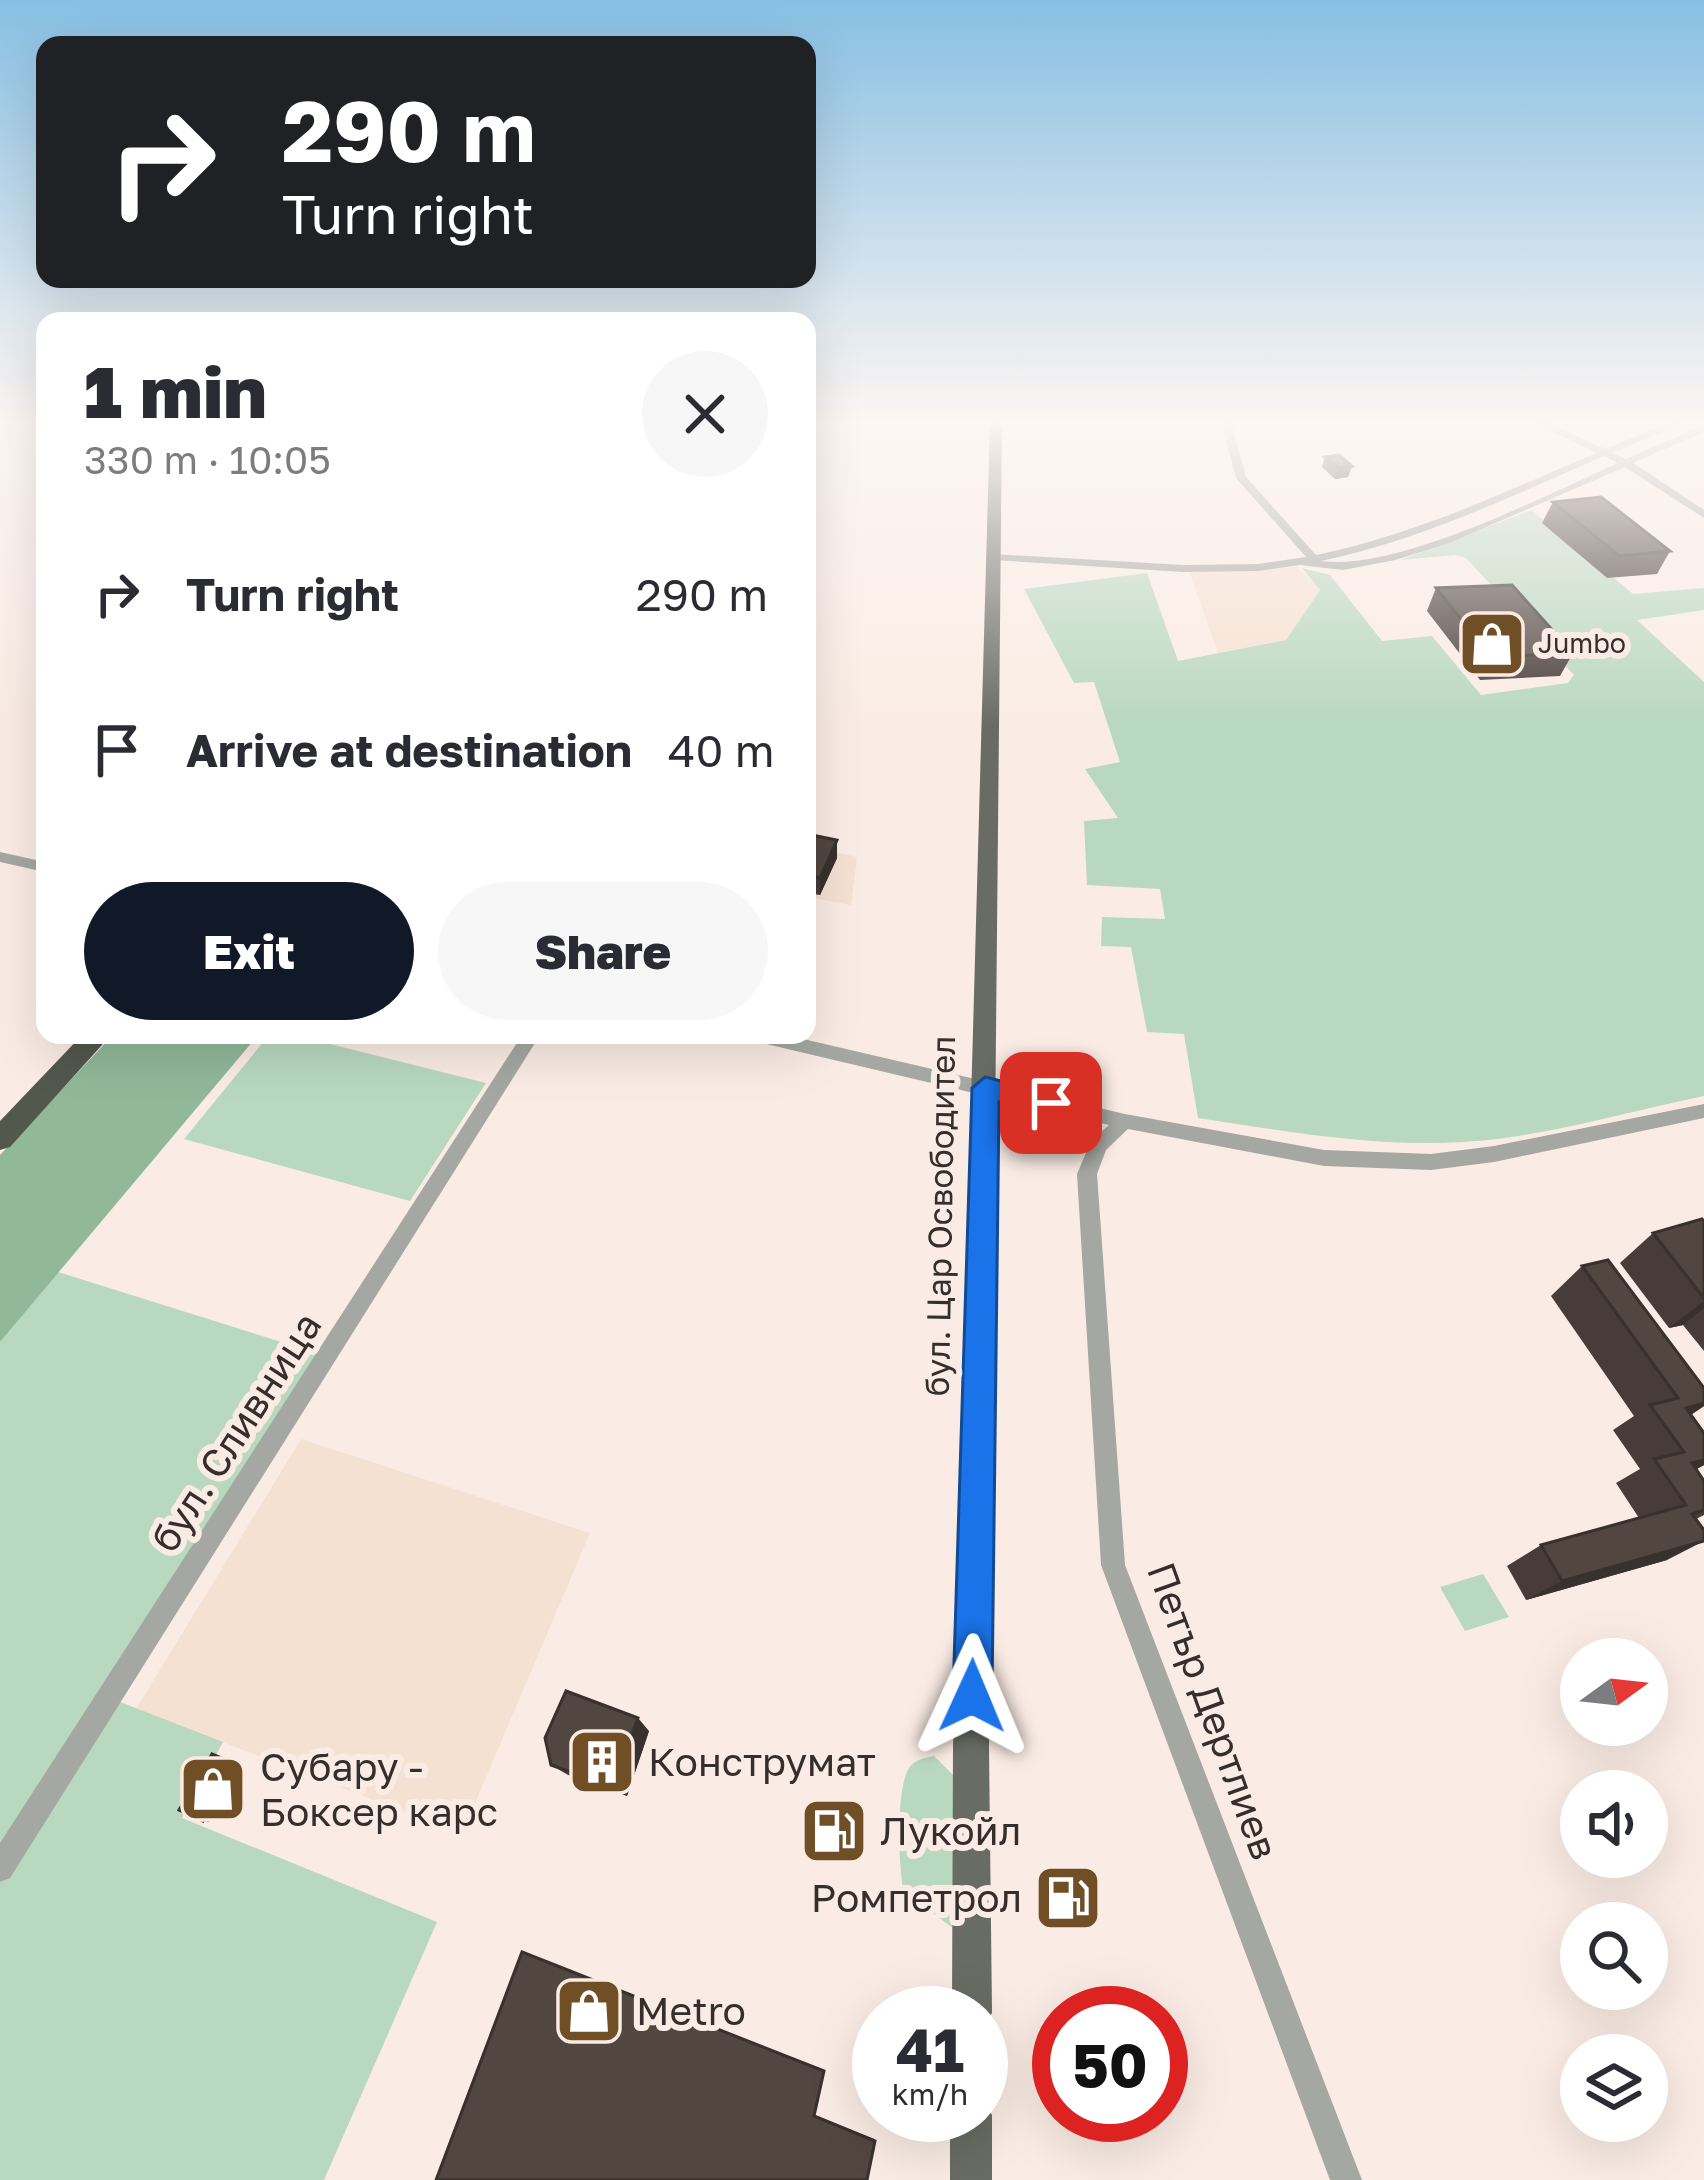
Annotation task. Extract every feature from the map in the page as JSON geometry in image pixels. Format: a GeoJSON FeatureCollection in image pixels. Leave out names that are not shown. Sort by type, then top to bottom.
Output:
{"type":"FeatureCollection","features":[{"type":"Feature","properties":{"kind":"highway"},"geometry":{"type":"LineString","coordinates":[[0,1112],[65,1044]]}},
{"type":"Feature","properties":{"kind":"highway"},"geometry":{"type":"LineString","coordinates":[[0,1139],[90,1044]]}},
{"type":"Feature","properties":{"kind":"main road","name":"бул. Цар Освободител"},"geometry":{"type":"LineString","coordinates":[[972,1986],[971,1748],[994,523]]}},
{"type":"Feature","properties":{"kind":"main road"},"geometry":{"type":"LineString","coordinates":[[970,2180],[971,2142]]}},
{"type":"Feature","properties":{"kind":"street"},"geometry":{"type":"LineString","coordinates":[[1276,523],[1305,560],[1322,568],[1388,560],[1487,523]]}},
{"type":"Feature","properties":{"kind":"street"},"geometry":{"type":"LineString","coordinates":[[993,557],[1204,566],[1305,560],[1443,523]]}},
{"type":"Feature","properties":{"kind":"street"},"geometry":{"type":"LineString","coordinates":[[0,857],[36,865]]}},
{"type":"Feature","properties":{"kind":"street","name":"бул. Сливница"},"geometry":{"type":"LineString","coordinates":[[0,1868],[525,1044]]}},
{"type":"Feature","properties":{"kind":"street"},"geometry":{"type":"LineString","coordinates":[[797,1044],[1125,1121],[1324,1157],[1431,1162],[1704,1111]]}},
{"type":"Feature","properties":{"kind":"street","name":"Петър Дертлиев"},"geometry":{"type":"LineString","coordinates":[[1125,1121],[1098,1146],[1088,1174],[1113,1565],[1346,2180]]}},
{"type":"Feature","properties":{"kind":"shaded area"},"geometry":{"type":"Polygon","coordinates":[[[1296,566],[1320,589],[1286,640],[1218,653],[1189,570],[1296,566]]]}},
{"type":"Feature","properties":{"kind":"shaded area"},"geometry":{"type":"Polygon","coordinates":[[[816,848],[857,857],[851,905],[816,899],[816,848]]]}},
{"type":"Feature","properties":{"kind":"shaded area"},"geometry":{"type":"Polygon","coordinates":[[[301,1439],[590,1533],[462,1834],[136,1709],[301,1439]]]}},
{"type":"Feature","properties":{"kind":"green space"},"geometry":{"type":"Polygon","coordinates":[[[1498,523],[1546,523],[1606,578],[1614,578],[1633,594],[1704,588],[1704,610],[1637,620],[1704,682],[1704,1096],[1533,1134],[1476,1141],[1336,1138],[1198,1118],[1184,1034],[1147,1032],[1131,947],[1101,946],[1102,917],[1165,919],[1160,889],[1087,885],[1084,821],[1118,818],[1085,769],[1120,762],[1094,682],[1074,683],[1024,589],[1147,573],[1178,661],[1286,640],[1320,590],[1302,568],[1330,575],[1382,641],[1432,636],[1481,695],[1568,683],[1574,675],[1466,558],[1400,560],[1498,523]]]}},
{"type":"Feature","properties":{"kind":"green space"},"geometry":{"type":"Polygon","coordinates":[[[105,1044],[250,1044],[0,1342],[0,1155],[105,1044]]]}},
{"type":"Feature","properties":{"kind":"green space"},"geometry":{"type":"Polygon","coordinates":[[[262,1044],[330,1044],[486,1083],[410,1201],[184,1139],[262,1044]]]}},
{"type":"Feature","properties":{"kind":"green space"},"geometry":{"type":"Polygon","coordinates":[[[58,1272],[323,1355],[110,1698],[223,1742],[182,1818],[437,1922],[324,2180],[0,2180],[0,1342],[58,1272]]]}},
{"type":"Feature","properties":{"kind":"green space"},"geometry":{"type":"Polygon","coordinates":[[[1483,1574],[1509,1617],[1465,1631],[1440,1587],[1483,1574]]]}},
{"type":"Feature","properties":{"kind":"green space"},"geometry":{"type":"Polygon","coordinates":[[[934,1756],[955,1777],[954,1929],[925,1907],[906,1901],[901,1873],[899,1834],[905,1779],[914,1763],[934,1756]]]}},
{"type":"Feature","properties":{"kind":"building"},"geometry":{"type":"Polygon","coordinates":[[[1578,523],[1634,523],[1670,551],[1619,556],[1578,523]]]}},
{"type":"Feature","properties":{"kind":"building"},"geometry":{"type":"Polygon","coordinates":[[[1512,585],[1573,653],[1491,657],[1436,588],[1512,585]]]}},
{"type":"Feature","properties":{"kind":"building"},"geometry":{"type":"Polygon","coordinates":[[[816,836],[837,840],[820,878],[816,877],[816,836]]]}},
{"type":"Feature","properties":{"kind":"building"},"geometry":{"type":"Polygon","coordinates":[[[1704,1221],[1704,1298],[1653,1233],[1704,1221]]]}},
{"type":"Feature","properties":{"kind":"building"},"geometry":{"type":"Polygon","coordinates":[[[1608,1260],[1704,1388],[1704,1403],[1686,1408],[1704,1433],[1704,1460],[1692,1463],[1704,1481],[1704,1510],[1692,1514],[1704,1530],[1704,1541],[1562,1581],[1541,1545],[1686,1505],[1654,1459],[1684,1452],[1650,1405],[1678,1398],[1582,1266],[1608,1260]]]}},
{"type":"Feature","properties":{"kind":"building","name":"Конструмат"},"geometry":{"type":"Polygon","coordinates":[[[566,1691],[638,1718],[613,1787],[551,1765],[545,1738],[566,1691]]]}},
{"type":"Feature","properties":{"kind":"building","name":"Субару - Боксер карс"},"geometry":{"type":"Polygon","coordinates":[[[212,1754],[235,1764],[203,1821],[179,1810],[212,1754]]]}},
{"type":"Feature","properties":{"kind":"building","name":"Metro"},"geometry":{"type":"Polygon","coordinates":[[[522,1952],[824,2071],[814,2116],[852,2132],[852,2142],[875,2142],[867,2180],[436,2180],[522,1952]]]}},
{"type":"Feature","properties":{"kind":"place","name":"Jumbo"},"geometry":{"type":"Point","coordinates":[1492,644]}},
{"type":"Feature","properties":{"kind":"place","name":"Конструмат"},"geometry":{"type":"Point","coordinates":[602,1762]}},
{"type":"Feature","properties":{"kind":"place","name":"Субару - Боксер карс"},"geometry":{"type":"Point","coordinates":[213,1789]}},
{"type":"Feature","properties":{"kind":"place","name":"Лукойл"},"geometry":{"type":"Point","coordinates":[834,1831]}},
{"type":"Feature","properties":{"kind":"place","name":"Ромпетрол"},"geometry":{"type":"Point","coordinates":[1068,1898]}},
{"type":"Feature","properties":{"kind":"place","name":"Metro"},"geometry":{"type":"Point","coordinates":[589,2011]}},
{"type":"Feature","properties":{"kind":"route"},"geometry":{"type":"LineString","coordinates":[[972,1696],[985,1088],[1051,1103]]}}]}
